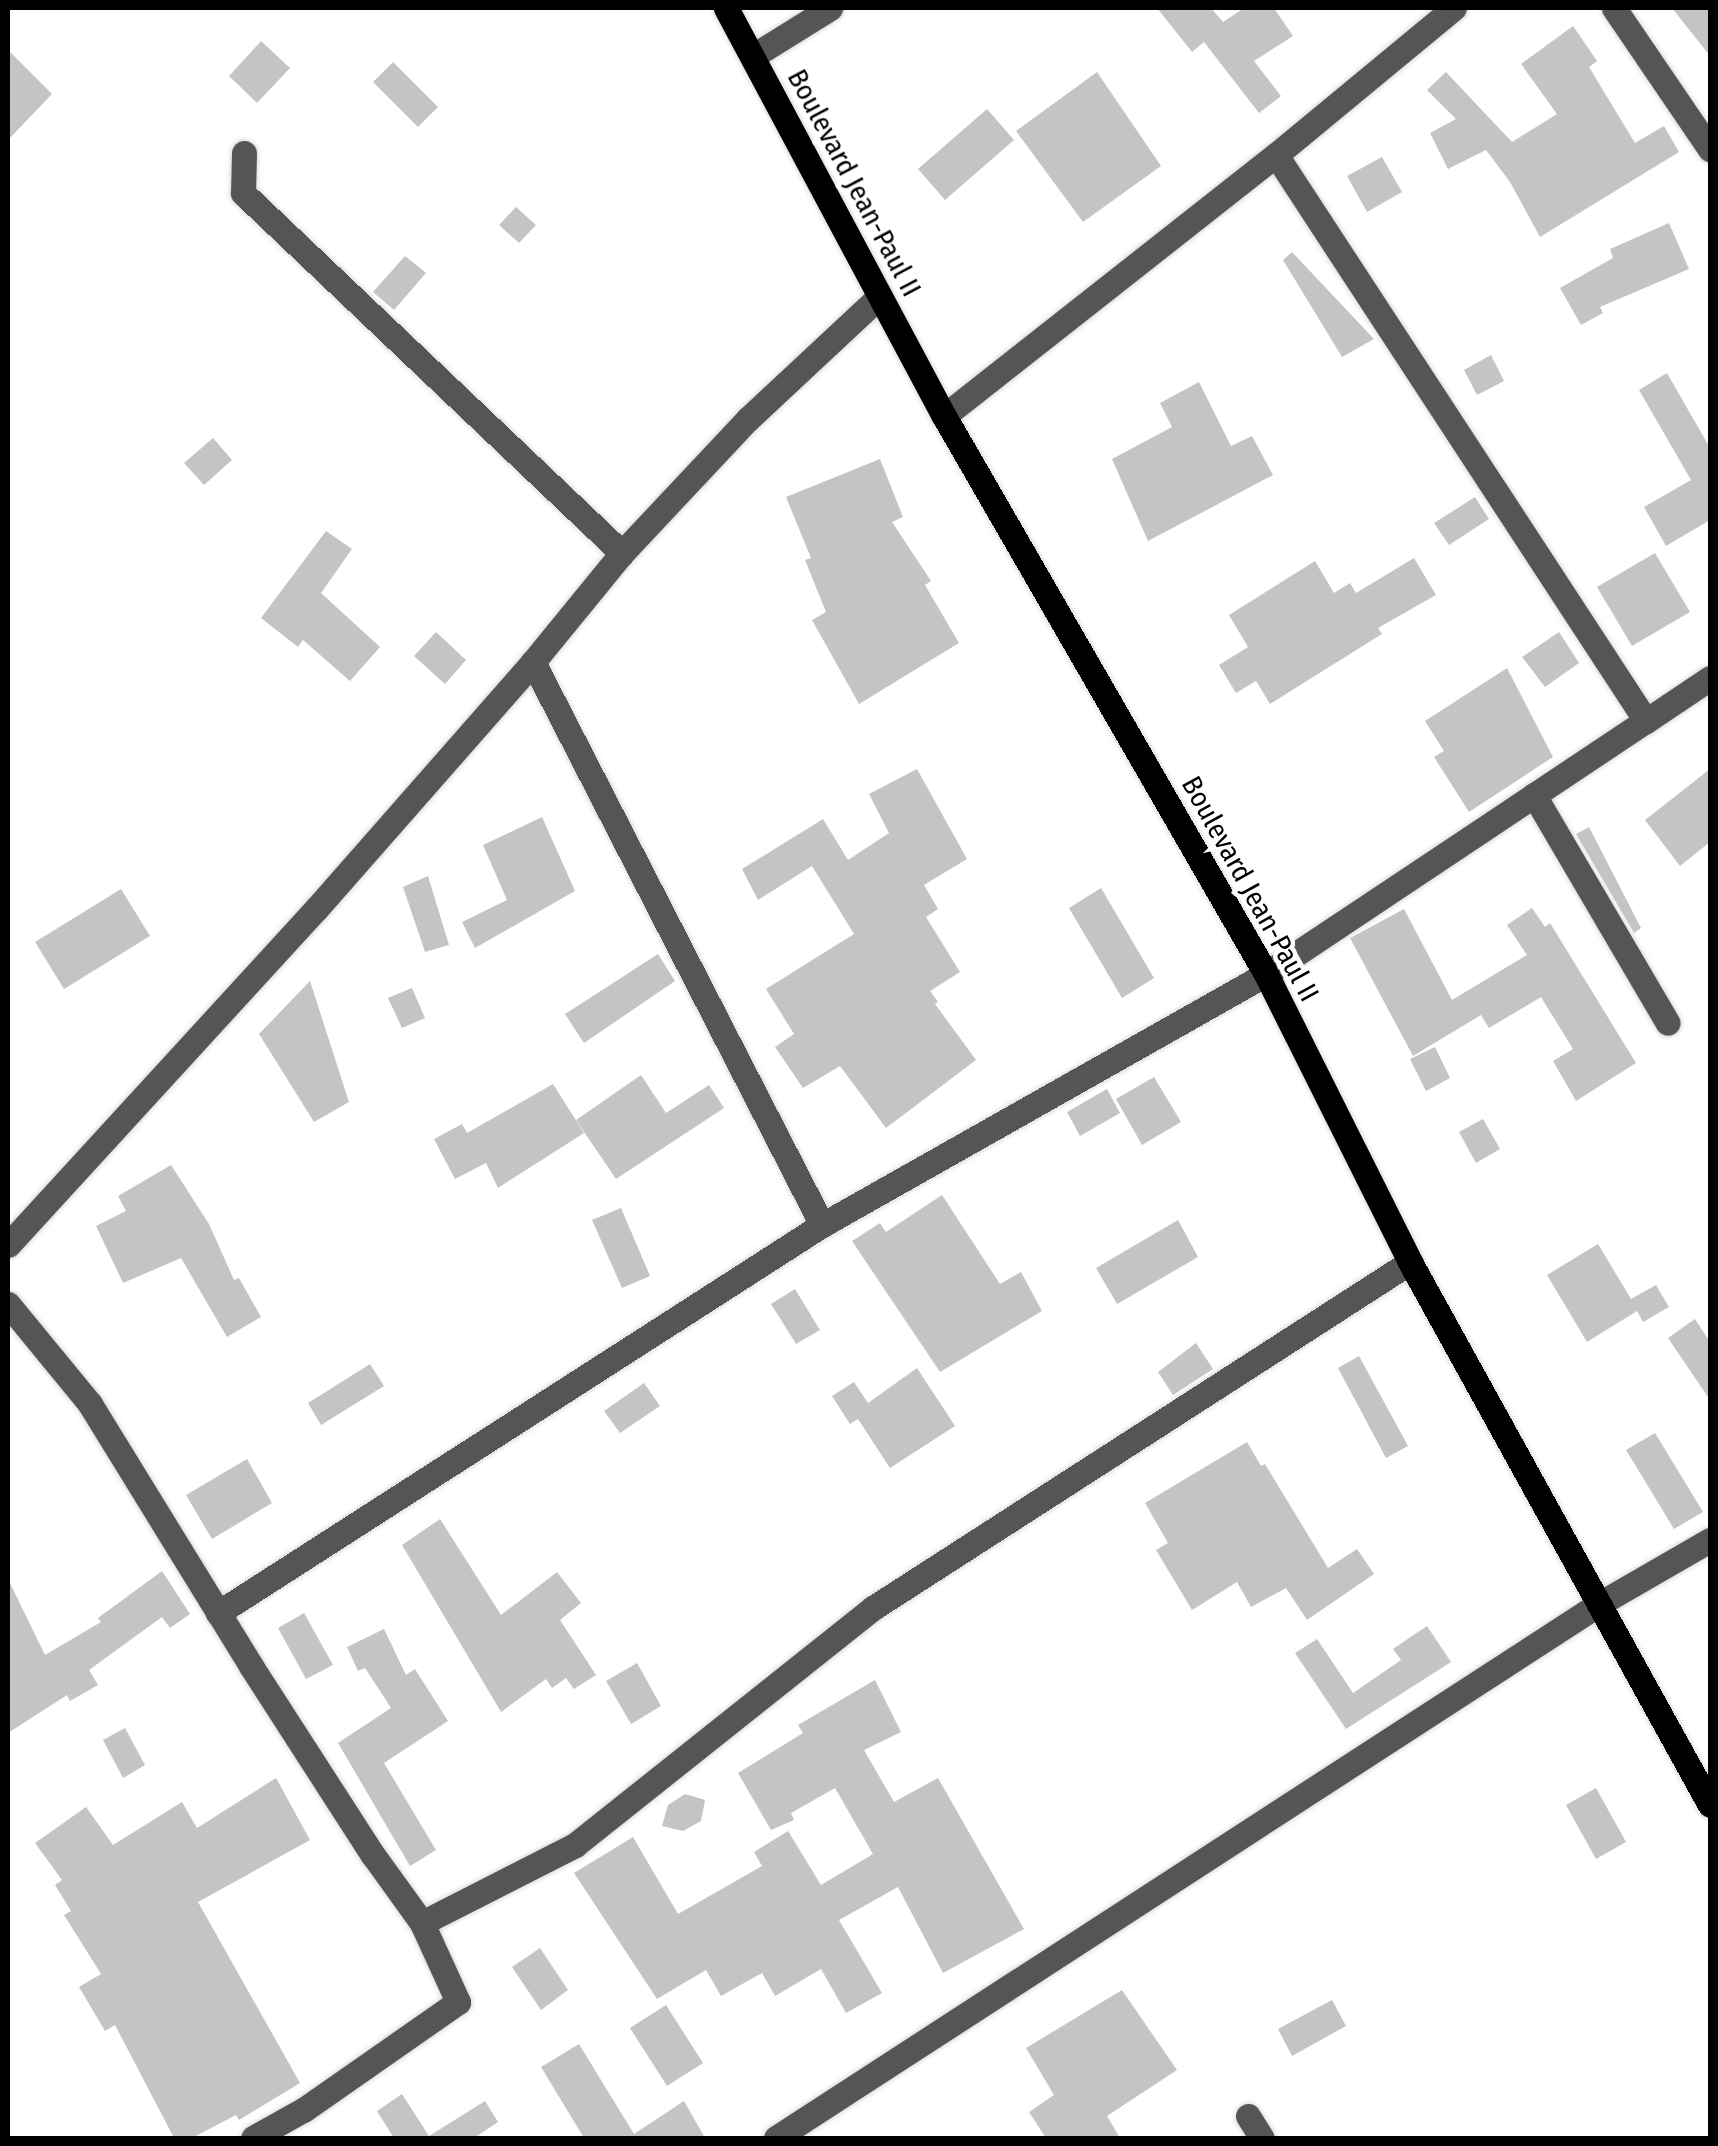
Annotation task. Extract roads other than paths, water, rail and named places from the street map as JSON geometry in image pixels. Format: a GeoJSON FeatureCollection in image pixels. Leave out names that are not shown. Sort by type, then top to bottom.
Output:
{"type":"FeatureCollection","features":[{"type":"Feature","properties":{"kind":"main road","name":"Boulevard Jean-Paul II"},"geometry":{"type":"LineString","coordinates":[[726,8],[944,416],[1266,974],[1410,1262],[1710,1805]]}},
{"type":"Feature","properties":{"kind":"street"},"geometry":{"type":"LineString","coordinates":[[753,56],[830,8]]}},
{"type":"Feature","properties":{"kind":"street"},"geometry":{"type":"LineString","coordinates":[[944,416],[1276,155],[1454,8]]}},
{"type":"Feature","properties":{"kind":"street"},"geometry":{"type":"LineString","coordinates":[[1614,8],[1710,149]]}},
{"type":"Feature","properties":{"kind":"street"},"geometry":{"type":"LineString","coordinates":[[244,153],[243,193],[622,553]]}},
{"type":"Feature","properties":{"kind":"street"},"geometry":{"type":"LineString","coordinates":[[1276,155],[1646,721]]}},
{"type":"Feature","properties":{"kind":"street"},"geometry":{"type":"LineString","coordinates":[[8,1245],[316,909],[533,662],[622,553],[748,419],[880,296]]}},
{"type":"Feature","properties":{"kind":"street"},"geometry":{"type":"LineString","coordinates":[[533,662],[822,1225]]}},
{"type":"Feature","properties":{"kind":"street"},"geometry":{"type":"LineString","coordinates":[[218,1613],[822,1225],[1266,974],[1710,678]]}},
{"type":"Feature","properties":{"kind":"street"},"geometry":{"type":"LineString","coordinates":[[1534,796],[1668,1023]]}},
{"type":"Feature","properties":{"kind":"street"},"geometry":{"type":"LineString","coordinates":[[422,1923],[575,1844],[874,1608],[1410,1262]]}},
{"type":"Feature","properties":{"kind":"street"},"geometry":{"type":"LineString","coordinates":[[8,1304],[90,1404],[364,1842],[422,1923],[458,2002],[303,2110],[253,2138]]}},
{"type":"Feature","properties":{"kind":"street"},"geometry":{"type":"LineString","coordinates":[[776,2138],[1599,1604],[1710,1540]]}}]}
